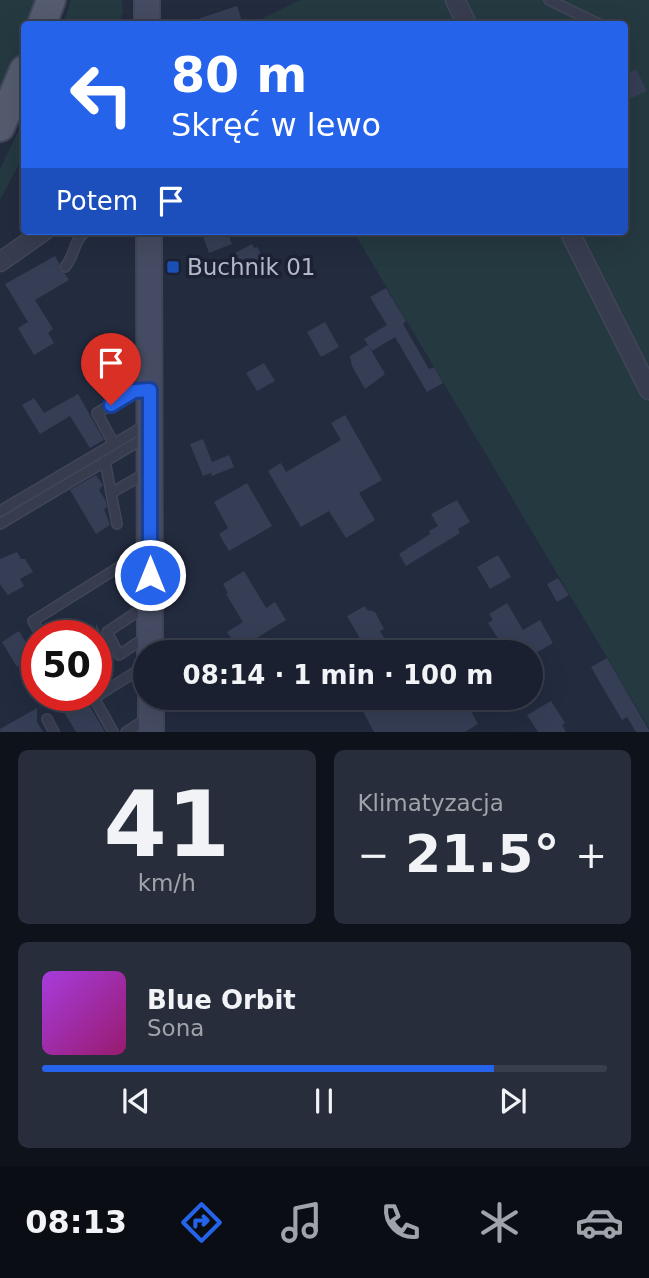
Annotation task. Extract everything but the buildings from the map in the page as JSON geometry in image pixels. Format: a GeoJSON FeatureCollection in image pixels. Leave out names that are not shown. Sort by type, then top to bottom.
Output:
{"type":"FeatureCollection","features":[{"type":"Feature","properties":{"kind":"main road"},"geometry":{"type":"LineString","coordinates":[[43,21],[51,0]]}},
{"type":"Feature","properties":{"kind":"main road"},"geometry":{"type":"LineString","coordinates":[[147,0],[148,21]]}},
{"type":"Feature","properties":{"kind":"main road"},"geometry":{"type":"LineString","coordinates":[[0,127],[21,77]]}},
{"type":"Feature","properties":{"kind":"main road"},"geometry":{"type":"LineString","coordinates":[[149,235],[150,640]]}},
{"type":"Feature","properties":{"kind":"street"},"geometry":{"type":"LineString","coordinates":[[455,0],[466,21]]}},
{"type":"Feature","properties":{"kind":"street"},"geometry":{"type":"LineString","coordinates":[[0,262],[38,235]]}},
{"type":"Feature","properties":{"kind":"street"},"geometry":{"type":"LineString","coordinates":[[571,235],[649,390]]}},
{"type":"Feature","properties":{"kind":"lane"},"geometry":{"type":"LineString","coordinates":[[549,0],[593,21]]}},
{"type":"Feature","properties":{"kind":"lane"},"geometry":{"type":"LineString","coordinates":[[65,267],[72,260],[75,244],[83,235]]}},
{"type":"Feature","properties":{"kind":"lane"},"geometry":{"type":"LineString","coordinates":[[114,444],[97,414],[134,391],[150,390]]}},
{"type":"Feature","properties":{"kind":"lane"},"geometry":{"type":"LineString","coordinates":[[0,511],[114,444],[150,429]]}},
{"type":"Feature","properties":{"kind":"lane"},"geometry":{"type":"LineString","coordinates":[[0,524],[105,461],[150,429]]}},
{"type":"Feature","properties":{"kind":"lane"},"geometry":{"type":"LineString","coordinates":[[105,461],[117,524]]}},
{"type":"Feature","properties":{"kind":"lane"},"geometry":{"type":"LineString","coordinates":[[111,492],[150,470]]}},
{"type":"Feature","properties":{"kind":"lane"},"geometry":{"type":"LineString","coordinates":[[35,620],[150,548]]}},
{"type":"Feature","properties":{"kind":"lane"},"geometry":{"type":"LineString","coordinates":[[133,650],[120,655],[107,632],[150,603]]}},
{"type":"Feature","properties":{"kind":"lane"},"geometry":{"type":"LineString","coordinates":[[113,732],[94,698],[133,674]]}},
{"type":"Feature","properties":{"kind":"lane"},"geometry":{"type":"LineString","coordinates":[[126,732],[151,716]]}},
{"type":"Feature","properties":{"kind":"lane"},"geometry":{"type":"LineString","coordinates":[[47,719],[54,732]]}},
{"type":"Feature","properties":{"kind":"shaded area"},"geometry":{"type":"Polygon","coordinates":[[[0,0],[41,0],[33,21],[21,21],[21,51],[0,101],[0,0]]]}},
{"type":"Feature","properties":{"kind":"shaded area"},"geometry":{"type":"Polygon","coordinates":[[[71,0],[122,0],[123,13],[119,21],[64,21],[71,0]]]}},
{"type":"Feature","properties":{"kind":"shaded area"},"geometry":{"type":"Polygon","coordinates":[[[300,0],[649,0],[649,728],[355,235],[628,235],[628,21],[257,21],[300,0]]]}},
{"type":"Feature","properties":{"kind":"shaded area"},"geometry":{"type":"Polygon","coordinates":[[[21,125],[21,160],[0,200],[0,169],[21,125]]]}},
{"type":"Feature","properties":{"kind":"place","name":"Buchnik 01"},"geometry":{"type":"Point","coordinates":[173,267]}},
{"type":"Feature","properties":{"kind":"route"},"geometry":{"type":"LineString","coordinates":[[111,405],[134,391],[150,390],[150,575]]}}]}
